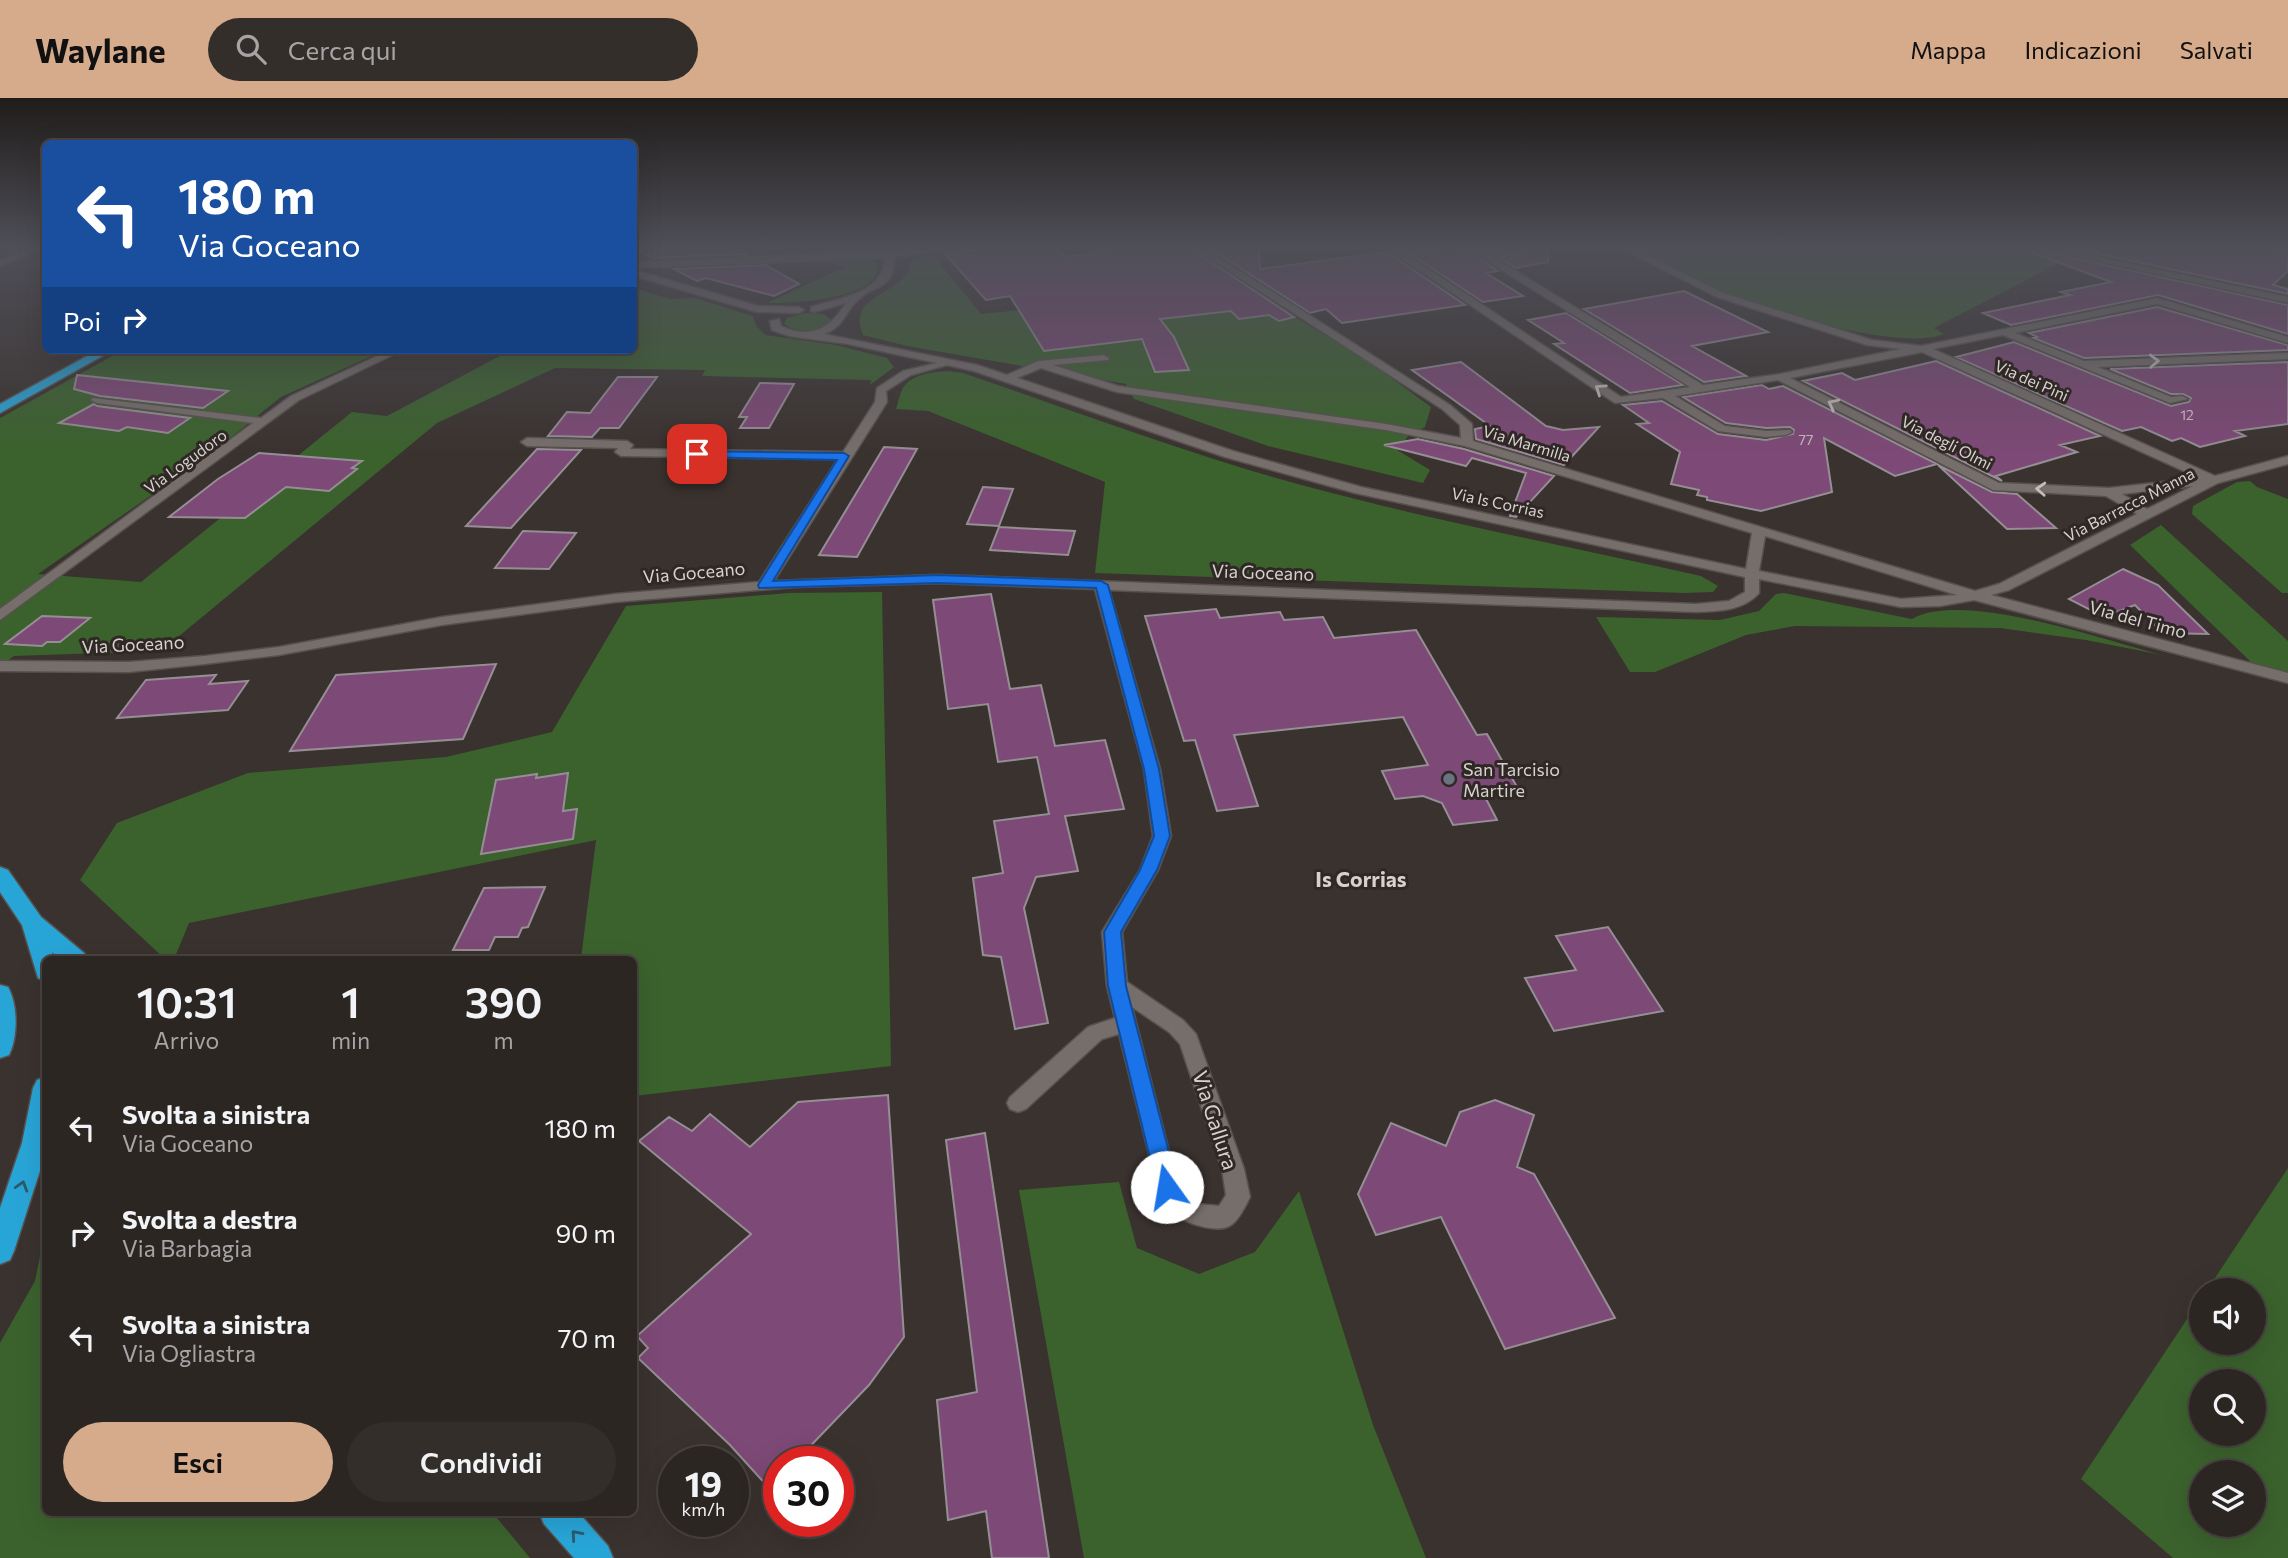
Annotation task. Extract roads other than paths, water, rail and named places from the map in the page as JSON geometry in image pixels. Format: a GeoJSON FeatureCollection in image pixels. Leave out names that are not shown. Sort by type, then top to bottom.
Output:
{"type":"FeatureCollection","features":[{"type":"Feature","properties":{"kind":"highway"},"geometry":{"type":"LineString","coordinates":[[0,397],[80,354]]}},
{"type":"Feature","properties":{"kind":"highway"},"geometry":{"type":"LineString","coordinates":[[0,409],[100,354]]}},
{"type":"Feature","properties":{"kind":"highway"},"geometry":{"type":"LineString","coordinates":[[0,875],[33,923],[72,956]]}},
{"type":"Feature","properties":{"kind":"highway"},"geometry":{"type":"LineString","coordinates":[[33,923],[42,957]]}},
{"type":"Feature","properties":{"kind":"highway"},"geometry":{"type":"LineString","coordinates":[[0,994],[3,1022],[0,1048]]}},
{"type":"Feature","properties":{"kind":"highway"},"geometry":{"type":"LineString","coordinates":[[0,1251],[35,1143],[42,1108]]}},
{"type":"Feature","properties":{"kind":"highway"},"geometry":{"type":"LineString","coordinates":[[559,1516],[596,1558]]}},
{"type":"Feature","properties":{"kind":"street"},"geometry":{"type":"LineString","coordinates":[[768,316],[775,321],[781,316]]}},
{"type":"Feature","properties":{"kind":"street"},"geometry":{"type":"LineString","coordinates":[[835,316],[848,341]]}},
{"type":"Feature","properties":{"kind":"street"},"geometry":{"type":"LineString","coordinates":[[802,334],[820,332],[841,316]]}},
{"type":"Feature","properties":{"kind":"street","name":"Via Marmilla"},"geometry":{"type":"LineString","coordinates":[[1303,316],[1446,407],[1466,424],[1467,443],[1759,531],[1984,594]]}},
{"type":"Feature","properties":{"kind":"street"},"geometry":{"type":"LineString","coordinates":[[1492,316],[1619,401],[1780,377],[2082,316]]}},
{"type":"Feature","properties":{"kind":"street"},"geometry":{"type":"LineString","coordinates":[[1583,316],[1701,389]]}},
{"type":"Feature","properties":{"kind":"street"},"geometry":{"type":"LineString","coordinates":[[1786,316],[1871,343],[1924,349]]}},
{"type":"Feature","properties":{"kind":"street"},"geometry":{"type":"LineString","coordinates":[[2208,316],[2288,340]]}},
{"type":"Feature","properties":{"kind":"street","name":"Via Is Corrias"},"geometry":{"type":"LineString","coordinates":[[775,321],[776,328],[781,331],[848,341],[956,363],[1009,378],[1281,470],[1359,490],[1901,603],[1924,604],[1984,594]]}},
{"type":"Feature","properties":{"kind":"street"},"geometry":{"type":"LineString","coordinates":[[2004,332],[2170,400],[2182,399]]}},
{"type":"Feature","properties":{"kind":"street","name":"Via dei Pini"},"geometry":{"type":"LineString","coordinates":[[1924,349],[2214,480]]}},
{"type":"Feature","properties":{"kind":"street"},"geometry":{"type":"LineString","coordinates":[[893,351],[902,359],[903,369],[898,379]]}},
{"type":"Feature","properties":{"kind":"street","name":"Via Logudoro"},"geometry":{"type":"LineString","coordinates":[[0,615],[295,398],[389,354]]}},
{"type":"Feature","properties":{"kind":"street"},"geometry":{"type":"LineString","coordinates":[[2085,364],[2288,356]]}},
{"type":"Feature","properties":{"kind":"street"},"geometry":{"type":"LineString","coordinates":[[1009,378],[1038,364],[1059,359],[1104,358]]}},
{"type":"Feature","properties":{"kind":"street"},"geometry":{"type":"LineString","coordinates":[[764,585],[881,401],[881,390],[917,370],[956,363]]}},
{"type":"Feature","properties":{"kind":"street"},"geometry":{"type":"LineString","coordinates":[[1038,364],[1117,389],[1387,427],[1467,443]]}},
{"type":"Feature","properties":{"kind":"street","name":"Via degli Olmi"},"geometry":{"type":"LineString","coordinates":[[1780,377],[1997,487],[2109,492],[2214,480]]}},
{"type":"Feature","properties":{"kind":"street"},"geometry":{"type":"LineString","coordinates":[[1664,394],[1722,429],[1766,434],[1786,432]]}},
{"type":"Feature","properties":{"kind":"street"},"geometry":{"type":"LineString","coordinates":[[97,400],[261,421]]}},
{"type":"Feature","properties":{"kind":"street"},"geometry":{"type":"LineString","coordinates":[[527,442],[627,445],[621,452],[844,456]]}},
{"type":"Feature","properties":{"kind":"street","name":"Via Barracca Manna"},"geometry":{"type":"LineString","coordinates":[[1984,594],[2026,577],[2214,480],[2288,460]]}},
{"type":"Feature","properties":{"kind":"street","name":"Via degli Olmi"},"geometry":{"type":"LineString","coordinates":[[2109,492],[2147,515]]}},
{"type":"Feature","properties":{"kind":"street"},"geometry":{"type":"LineString","coordinates":[[1752,574],[1759,531]]}},
{"type":"Feature","properties":{"kind":"street","name":"Via Goceano"},"geometry":{"type":"LineString","coordinates":[[0,666],[129,667],[205,660],[279,651],[443,621],[588,601],[764,585],[938,579],[1696,608],[1732,605],[1744,601],[1752,593],[1752,574]]}},
{"type":"Feature","properties":{"kind":"street","name":"Via Gallura"},"geometry":{"type":"LineString","coordinates":[[1101,585],[1152,769],[1162,836],[1149,870],[1112,932],[1117,986],[1167,1187],[1179,1206],[1201,1217],[1225,1217],[1238,1197],[1233,1169],[1189,1041],[1176,1026],[1117,986]]}},
{"type":"Feature","properties":{"kind":"street","name":"Via del Timo"},"geometry":{"type":"LineString","coordinates":[[1984,594],[2288,678]]}},
{"type":"Feature","properties":{"kind":"street"},"geometry":{"type":"LineString","coordinates":[[1018,1102],[1095,1033],[1126,1023]]}},
{"type":"Feature","properties":{"kind":"place","name":"San Tarcisio Martire"},"geometry":{"type":"Point","coordinates":[1449,779]}},
{"type":"Feature","properties":{"kind":"district","name":"Is Corrias"},"geometry":{"type":"Point","coordinates":[1361,878]}}]}
